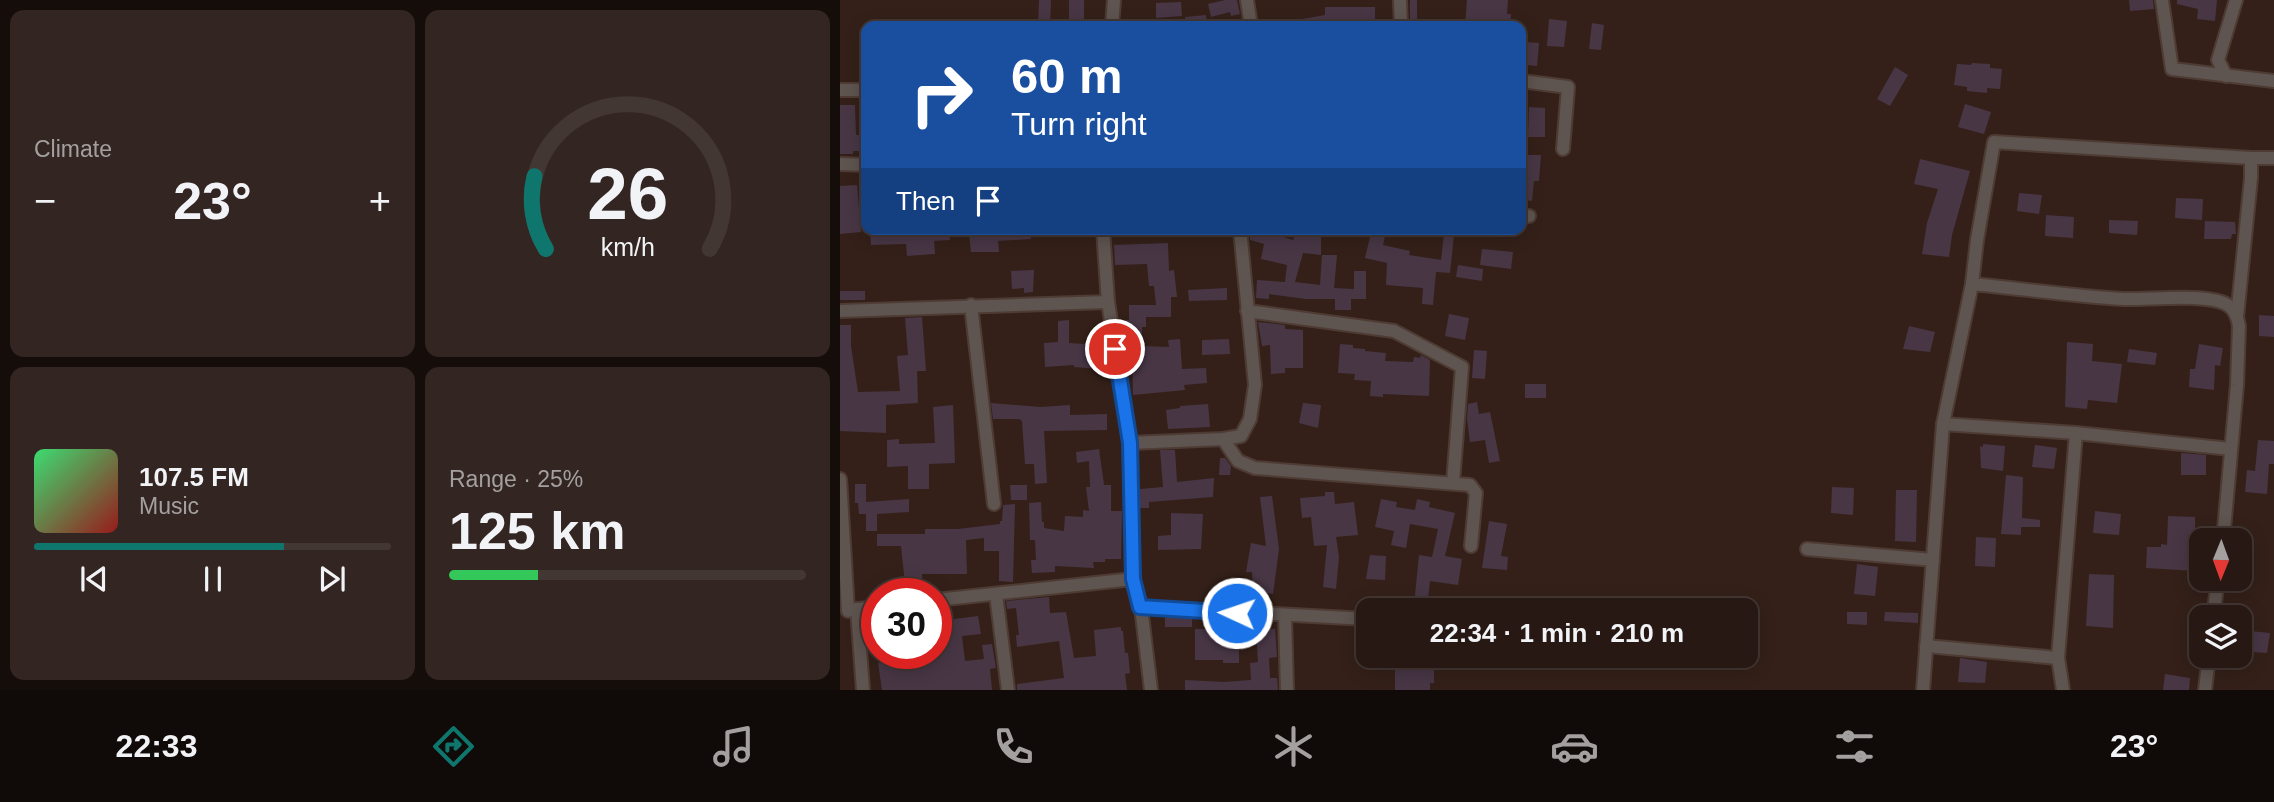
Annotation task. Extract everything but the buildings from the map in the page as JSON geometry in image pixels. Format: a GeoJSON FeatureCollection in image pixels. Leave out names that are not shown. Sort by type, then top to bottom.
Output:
{"type":"FeatureCollection","features":[{"type":"Feature","properties":{"kind":"street"},"geometry":{"type":"LineString","coordinates":[[1112,21],[1114,0]]}},
{"type":"Feature","properties":{"kind":"street"},"geometry":{"type":"LineString","coordinates":[[1247,0],[1250,21]]}},
{"type":"Feature","properties":{"kind":"street"},"geometry":{"type":"LineString","coordinates":[[1400,0],[1401,21]]}},
{"type":"Feature","properties":{"kind":"street"},"geometry":{"type":"LineString","coordinates":[[2162,0],[2172,69],[2274,81]]}},
{"type":"Feature","properties":{"kind":"street"},"geometry":{"type":"LineString","coordinates":[[2226,76],[2218,60],[2236,0]]}},
{"type":"Feature","properties":{"kind":"street"},"geometry":{"type":"LineString","coordinates":[[1526,82],[1568,87],[1563,149]]}},
{"type":"Feature","properties":{"kind":"street"},"geometry":{"type":"LineString","coordinates":[[840,90],[861,90]]}},
{"type":"Feature","properties":{"kind":"street"},"geometry":{"type":"LineString","coordinates":[[1923,690],[1943,424],[1972,284],[1994,142],[2274,158]]}},
{"type":"Feature","properties":{"kind":"street"},"geometry":{"type":"LineString","coordinates":[[2224,528],[2237,386],[2238,317],[2251,158]]}},
{"type":"Feature","properties":{"kind":"street"},"geometry":{"type":"LineString","coordinates":[[840,164],[861,165]]}},
{"type":"Feature","properties":{"kind":"street"},"geometry":{"type":"LineString","coordinates":[[1103,235],[1108,302],[1130,443],[1133,579],[1140,607],[1151,690]]}},
{"type":"Feature","properties":{"kind":"street"},"geometry":{"type":"LineString","coordinates":[[1130,443],[1241,436],[1250,419],[1255,385],[1241,235]]}},
{"type":"Feature","properties":{"kind":"street"},"geometry":{"type":"LineString","coordinates":[[1972,284],[2124,299],[2206,299],[2225,303],[2238,317]]}},
{"type":"Feature","properties":{"kind":"street"},"geometry":{"type":"LineString","coordinates":[[840,311],[1108,302]]}},
{"type":"Feature","properties":{"kind":"street"},"geometry":{"type":"LineString","coordinates":[[971,305],[995,504]]}},
{"type":"Feature","properties":{"kind":"street"},"geometry":{"type":"LineString","coordinates":[[1247,311],[1394,331],[1462,367],[1453,483]]}},
{"type":"Feature","properties":{"kind":"street"},"geometry":{"type":"LineString","coordinates":[[1943,424],[2076,433],[2231,449]]}},
{"type":"Feature","properties":{"kind":"street"},"geometry":{"type":"LineString","coordinates":[[2063,690],[2058,658],[2076,433]]}},
{"type":"Feature","properties":{"kind":"street"},"geometry":{"type":"LineString","coordinates":[[1223,439],[1238,461],[1255,468],[1470,485],[1476,493],[1471,547]]}},
{"type":"Feature","properties":{"kind":"street"},"geometry":{"type":"LineString","coordinates":[[840,479],[848,611],[863,690]]}},
{"type":"Feature","properties":{"kind":"street"},"geometry":{"type":"LineString","coordinates":[[1807,549],[1933,560]]}},
{"type":"Feature","properties":{"kind":"street"},"geometry":{"type":"LineString","coordinates":[[952,598],[1133,579]]}},
{"type":"Feature","properties":{"kind":"street"},"geometry":{"type":"LineString","coordinates":[[996,594],[1008,690]]}},
{"type":"Feature","properties":{"kind":"street"},"geometry":{"type":"LineString","coordinates":[[1140,607],[1356,619]]}},
{"type":"Feature","properties":{"kind":"street"},"geometry":{"type":"LineString","coordinates":[[1286,616],[1287,690]]}},
{"type":"Feature","properties":{"kind":"street"},"geometry":{"type":"LineString","coordinates":[[1926,646],[2058,658]]}},
{"type":"Feature","properties":{"kind":"street"},"geometry":{"type":"LineString","coordinates":[[2205,690],[2208,668]]}},
{"type":"Feature","properties":{"kind":"route"},"geometry":{"type":"LineString","coordinates":[[1115,349],[1130,443],[1133,579],[1140,607],[1237,613]]}}]}
